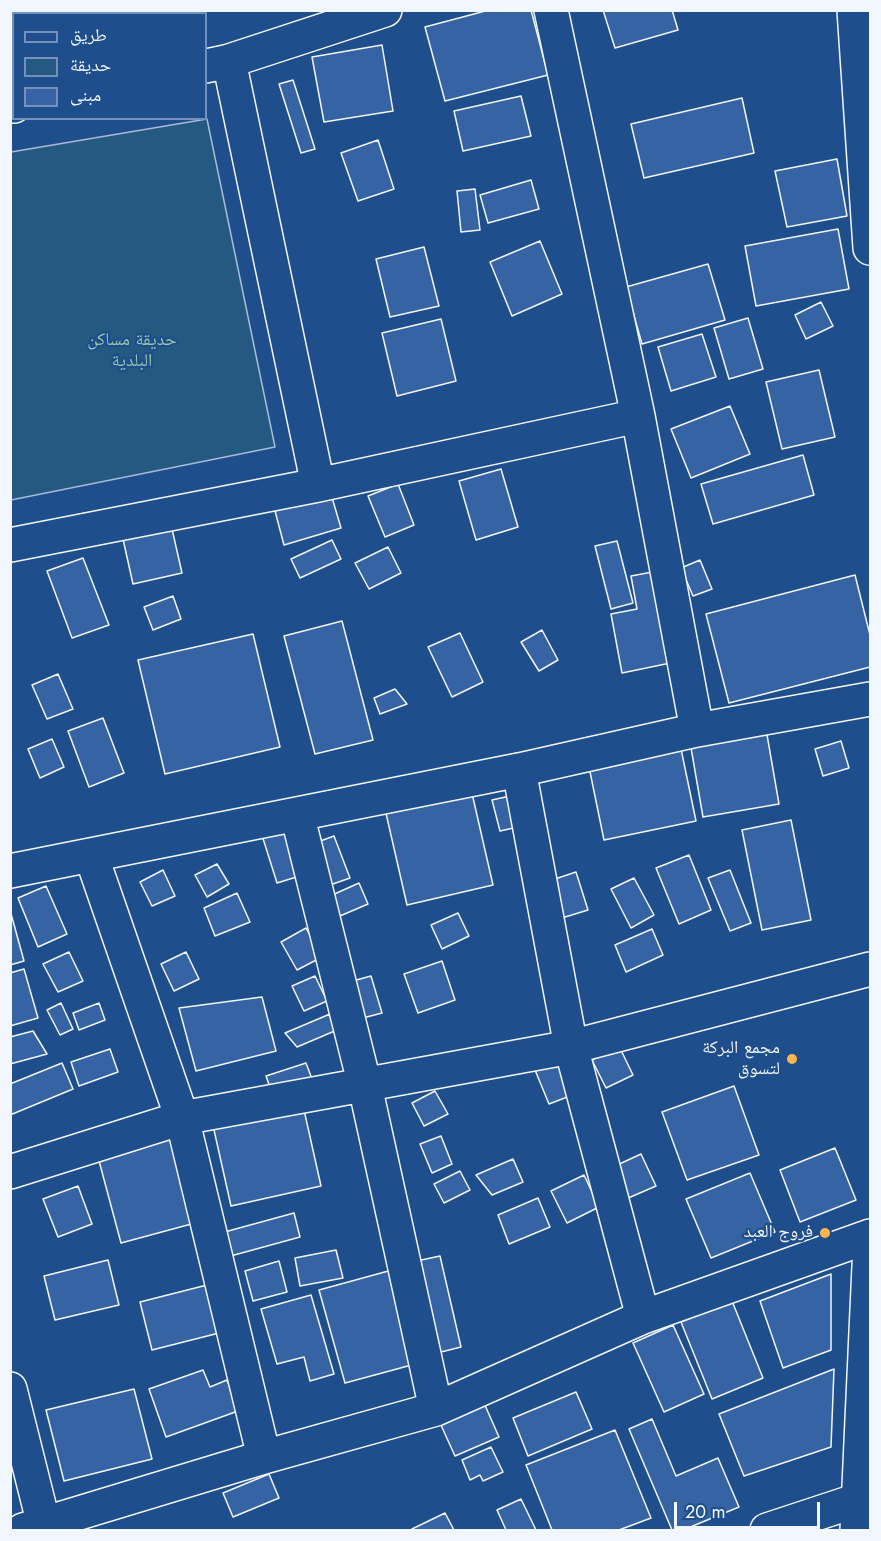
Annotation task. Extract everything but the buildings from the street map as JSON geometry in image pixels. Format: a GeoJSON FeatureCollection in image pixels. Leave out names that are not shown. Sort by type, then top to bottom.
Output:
{"type":"FeatureCollection","features":[{"type":"Feature","properties":{"kind":"street"},"geometry":{"type":"LineString","coordinates":[[318,485],[217,64],[385,10]]}},
{"type":"Feature","properties":{"kind":"street"},"geometry":{"type":"LineString","coordinates":[[551,10],[638,416],[697,730]]}},
{"type":"Feature","properties":{"kind":"street"},"geometry":{"type":"LineString","coordinates":[[854,10],[870,248]]}},
{"type":"Feature","properties":{"kind":"street"},"geometry":{"type":"LineString","coordinates":[[10,545],[318,485],[638,416]]}},
{"type":"Feature","properties":{"kind":"street"},"geometry":{"type":"LineString","coordinates":[[10,871],[519,770],[697,730],[870,699]]}},
{"type":"Feature","properties":{"kind":"street"},"geometry":{"type":"LineString","coordinates":[[519,770],[571,1047],[642,1317]]}},
{"type":"Feature","properties":{"kind":"street"},"geometry":{"type":"LineString","coordinates":[[297,814],[365,1086],[436,1409]]}},
{"type":"Feature","properties":{"kind":"street"},"geometry":{"type":"LineString","coordinates":[[91,855],[182,1118],[264,1457]]}},
{"type":"Feature","properties":{"kind":"street"},"geometry":{"type":"LineString","coordinates":[[10,1172],[182,1118],[571,1047],[870,969]]}},
{"type":"Feature","properties":{"kind":"street"},"geometry":{"type":"LineString","coordinates":[[10,1389],[33,1528],[264,1457],[436,1409],[642,1317],[870,1236]]}},
{"type":"Feature","properties":{"kind":"street"},"geometry":{"type":"LineString","coordinates":[[767,1530],[858,1515],[870,1244]]}},
{"type":"Feature","properties":{"kind":"green space","name":"حديقة مساكن البلدية"},"geometry":{"type":"Polygon","coordinates":[[[207,119],[275,447],[11,500],[11,152],[207,119]]]}},
{"type":"Feature","properties":{"kind":"place","name":"مجمع البركة لتسوق"},"geometry":{"type":"Point","coordinates":[792,1059]}},
{"type":"Feature","properties":{"kind":"place","name":"فروج العبد"},"geometry":{"type":"Point","coordinates":[825,1233]}}]}
